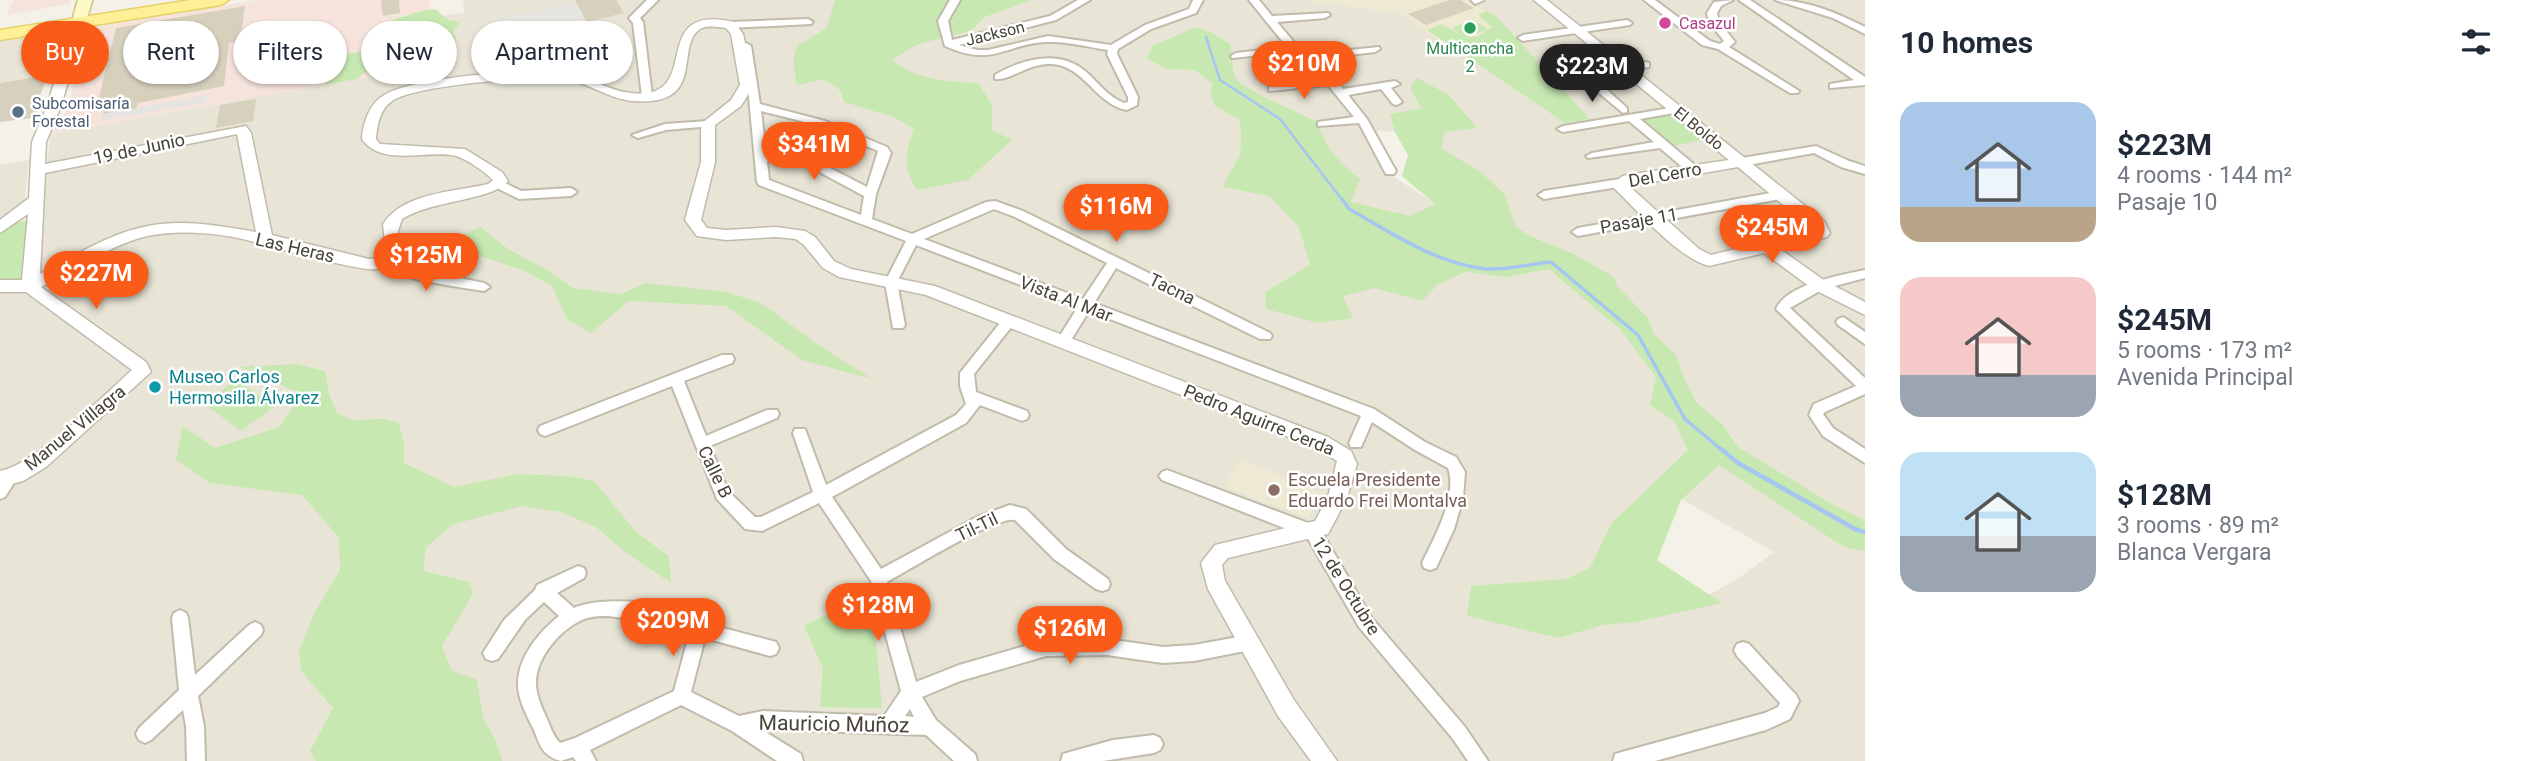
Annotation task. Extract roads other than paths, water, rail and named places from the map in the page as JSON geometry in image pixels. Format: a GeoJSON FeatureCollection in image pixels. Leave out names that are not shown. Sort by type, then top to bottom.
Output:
{"type":"FeatureCollection","features":[{"type":"Feature","properties":{"kind":"main road"},"geometry":{"type":"LineString","coordinates":[[0,24],[150,0]]}},
{"type":"Feature","properties":{"kind":"main road"},"geometry":{"type":"LineString","coordinates":[[0,35],[82,11],[221,0]]}},
{"type":"Feature","properties":{"kind":"street"},"geometry":{"type":"LineString","coordinates":[[648,96],[638,22],[634,18],[636,13],[653,0]]}},
{"type":"Feature","properties":{"kind":"street","name":"Jackson"},"geometry":{"type":"LineString","coordinates":[[955,0],[942,19],[943,32],[949,44],[1053,18],[1085,0]]}},
{"type":"Feature","properties":{"kind":"street"},"geometry":{"type":"LineString","coordinates":[[949,44],[981,55],[1052,39],[1113,48],[1148,27],[1193,12],[1198,0]]}},
{"type":"Feature","properties":{"kind":"street"},"geometry":{"type":"LineString","coordinates":[[1254,0],[1294,49],[1310,57],[1362,119],[1390,171]]}},
{"type":"Feature","properties":{"kind":"street","name":"El Boldo"},"geometry":{"type":"LineString","coordinates":[[1540,0],[1823,230],[1820,235],[1768,247]]}},
{"type":"Feature","properties":{"kind":"street"},"geometry":{"type":"LineString","coordinates":[[1648,0],[1706,43],[1722,47],[1794,91]]}},
{"type":"Feature","properties":{"kind":"street"},"geometry":{"type":"LineString","coordinates":[[1722,47],[1730,42],[1714,22],[1712,13],[1717,4],[1728,0]]}},
{"type":"Feature","properties":{"kind":"street"},"geometry":{"type":"LineString","coordinates":[[1744,0],[1864,81]]}},
{"type":"Feature","properties":{"kind":"street"},"geometry":{"type":"LineString","coordinates":[[1780,0],[1836,16],[1865,31]]}},
{"type":"Feature","properties":{"kind":"street"},"geometry":{"type":"LineString","coordinates":[[0,287],[29,286],[38,142],[54,106],[82,11]]}},
{"type":"Feature","properties":{"kind":"street"},"geometry":{"type":"LineString","coordinates":[[1272,19],[1325,15]]}},
{"type":"Feature","properties":{"kind":"street"},"geometry":{"type":"LineString","coordinates":[[499,184],[501,181],[497,175],[460,152],[385,150],[375,146],[369,139],[373,115],[384,101],[401,91],[516,78],[561,75],[578,79],[610,94],[648,96],[668,92],[681,76],[682,45],[691,31],[712,23],[730,25],[808,22]]}},
{"type":"Feature","properties":{"kind":"street"},"geometry":{"type":"LineString","coordinates":[[1523,38],[1627,23]]}},
{"type":"Feature","properties":{"kind":"street"},"geometry":{"type":"LineString","coordinates":[[730,25],[737,34],[749,74],[756,106],[760,158],[802,157],[870,194]]}},
{"type":"Feature","properties":{"kind":"street"},"geometry":{"type":"LineString","coordinates":[[638,135],[665,127],[708,124],[740,99],[749,74],[746,46]]}},
{"type":"Feature","properties":{"kind":"street"},"geometry":{"type":"LineString","coordinates":[[1816,49],[1830,47]]}},
{"type":"Feature","properties":{"kind":"street"},"geometry":{"type":"LineString","coordinates":[[999,77],[1014,69],[1037,63],[1057,62],[1076,69],[1112,102],[1127,107],[1133,103],[1133,97],[1112,54],[1113,48]]}},
{"type":"Feature","properties":{"kind":"street"},"geometry":{"type":"LineString","coordinates":[[1236,55],[1294,49]]}},
{"type":"Feature","properties":{"kind":"street"},"geometry":{"type":"LineString","coordinates":[[1310,57],[1375,49]]}},
{"type":"Feature","properties":{"kind":"street"},"geometry":{"type":"LineString","coordinates":[[1555,79],[1645,65]]}},
{"type":"Feature","properties":{"kind":"street"},"geometry":{"type":"LineString","coordinates":[[1583,74],[1692,169]]}},
{"type":"Feature","properties":{"kind":"street"},"geometry":{"type":"LineString","coordinates":[[1834,86],[1864,81]]}},
{"type":"Feature","properties":{"kind":"street"},"geometry":{"type":"LineString","coordinates":[[1273,89],[1331,82]]}},
{"type":"Feature","properties":{"kind":"street"},"geometry":{"type":"LineString","coordinates":[[1340,93],[1389,85],[1397,102]]}},
{"type":"Feature","properties":{"kind":"street"},"geometry":{"type":"LineString","coordinates":[[756,106],[807,118],[878,145],[885,153],[870,194],[866,220]]}},
{"type":"Feature","properties":{"kind":"street"},"geometry":{"type":"LineString","coordinates":[[1563,129],[1627,114],[1676,110]]}},
{"type":"Feature","properties":{"kind":"street"},"geometry":{"type":"LineString","coordinates":[[1322,124],[1362,119]]}},
{"type":"Feature","properties":{"kind":"street"},"geometry":{"type":"LineString","coordinates":[[708,124],[708,162],[693,220],[699,229],[718,235],[800,234],[812,243],[823,260],[832,267],[864,278],[891,282]]}},
{"type":"Feature","properties":{"kind":"street","name":"19 de Junio"},"geometry":{"type":"LineString","coordinates":[[37,170],[241,129],[265,240]]}},
{"type":"Feature","properties":{"kind":"street"},"geometry":{"type":"LineString","coordinates":[[1592,156],[1662,144]]}},
{"type":"Feature","properties":{"kind":"street","name":"Del Cerro"},"geometry":{"type":"LineString","coordinates":[[1544,195],[1816,149],[1845,164],[1865,170]]}},
{"type":"Feature","properties":{"kind":"street","name":"Vista Al Mar"},"geometry":{"type":"LineString","coordinates":[[760,158],[763,182],[1369,413],[1418,445],[1448,460],[1457,469],[1458,477],[1451,514],[1440,548],[1430,564]]}},
{"type":"Feature","properties":{"kind":"street"},"geometry":{"type":"LineString","coordinates":[[1620,183],[1622,189],[1653,218],[1702,258],[1715,261],[1768,247],[1819,285],[1865,309]]}},
{"type":"Feature","properties":{"kind":"street"},"geometry":{"type":"LineString","coordinates":[[499,184],[519,195],[571,192]]}},
{"type":"Feature","properties":{"kind":"street"},"geometry":{"type":"LineString","coordinates":[[381,263],[389,260],[394,251],[390,230],[394,218],[399,214],[416,206],[483,191],[499,184]]}},
{"type":"Feature","properties":{"kind":"street","name":"Pasaje 11"},"geometry":{"type":"LineString","coordinates":[[1578,232],[1782,195]]}},
{"type":"Feature","properties":{"kind":"street"},"geometry":{"type":"LineString","coordinates":[[6,224],[36,200]]}},
{"type":"Feature","properties":{"kind":"street","name":"Tacna"},"geometry":{"type":"LineString","coordinates":[[913,239],[986,206],[1002,207],[1265,335]]}},
{"type":"Feature","properties":{"kind":"street"},"geometry":{"type":"LineString","coordinates":[[6,224],[35,217]]}},
{"type":"Feature","properties":{"kind":"street","name":"Las Heras"},"geometry":{"type":"LineString","coordinates":[[29,286],[144,232],[186,229],[265,240],[365,264],[381,263]]}},
{"type":"Feature","properties":{"kind":"street"},"geometry":{"type":"LineString","coordinates":[[898,325],[891,282],[913,239]]}},
{"type":"Feature","properties":{"kind":"street"},"geometry":{"type":"LineString","coordinates":[[1063,342],[1114,261]]}},
{"type":"Feature","properties":{"kind":"street"},"geometry":{"type":"LineString","coordinates":[[381,263],[394,270],[484,287]]}},
{"type":"Feature","properties":{"kind":"street"},"geometry":{"type":"LineString","coordinates":[[1865,274],[1819,285],[1785,304],[1783,309],[1865,387],[1819,408],[1816,415],[1828,432],[1865,457]]}},
{"type":"Feature","properties":{"kind":"street","name":"Pedro Aguirre Cerda"},"geometry":{"type":"LineString","coordinates":[[891,282],[929,290],[1334,448],[1348,464],[1326,521],[1321,528],[1313,532]]}},
{"type":"Feature","properties":{"kind":"street","name":"Manuel Villagra"},"geometry":{"type":"LineString","coordinates":[[3,483],[39,462],[142,372],[140,367],[29,286]]}},
{"type":"Feature","properties":{"kind":"street"},"geometry":{"type":"LineString","coordinates":[[822,495],[961,419],[973,405],[967,386],[967,373],[1009,321]]}},
{"type":"Feature","properties":{"kind":"street"},"geometry":{"type":"LineString","coordinates":[[1843,322],[1865,339]]}},
{"type":"Feature","properties":{"kind":"street"},"geometry":{"type":"LineString","coordinates":[[545,430],[727,359]]}},
{"type":"Feature","properties":{"kind":"street","name":"Calle B"},"geometry":{"type":"LineString","coordinates":[[676,379],[722,495],[751,524],[762,524],[822,495]]}},
{"type":"Feature","properties":{"kind":"street"},"geometry":{"type":"LineString","coordinates":[[971,396],[1022,415]]}},
{"type":"Feature","properties":{"kind":"street"},"geometry":{"type":"LineString","coordinates":[[1356,443],[1369,413]]}},
{"type":"Feature","properties":{"kind":"street"},"geometry":{"type":"LineString","coordinates":[[701,444],[772,414]]}},
{"type":"Feature","properties":{"kind":"street"},"geometry":{"type":"LineString","coordinates":[[800,433],[822,495],[878,579],[910,693],[930,726],[968,761]]}},
{"type":"Feature","properties":{"kind":"street","name":"12 de Octubre"},"geometry":{"type":"LineString","coordinates":[[1167,476],[1313,532],[1365,622],[1459,733],[1479,761]]}},
{"type":"Feature","properties":{"kind":"street","name":"Til-Til"},"geometry":{"type":"LineString","coordinates":[[878,579],[983,522],[1010,512],[1020,514],[1060,554],[1102,584]]}},
{"type":"Feature","properties":{"kind":"street"},"geometry":{"type":"LineString","coordinates":[[1313,532],[1222,551],[1211,563],[1215,583],[1286,708],[1325,761]]}},
{"type":"Feature","properties":{"kind":"street"},"geometry":{"type":"LineString","coordinates":[[492,653],[512,620],[543,590],[578,573]]}},
{"type":"Feature","properties":{"kind":"street"},"geometry":{"type":"LineString","coordinates":[[543,590],[572,617]]}},
{"type":"Feature","properties":{"kind":"street"},"geometry":{"type":"LineString","coordinates":[[681,696],[628,720],[582,755],[563,753],[548,744],[531,702],[527,682],[533,661],[543,644],[572,617],[599,609],[690,619],[699,629],[770,648]]}},
{"type":"Feature","properties":{"kind":"street"},"geometry":{"type":"LineString","coordinates":[[180,618],[188,693],[195,726],[195,761]]}},
{"type":"Feature","properties":{"kind":"street"},"geometry":{"type":"LineString","coordinates":[[681,696],[699,629]]}},
{"type":"Feature","properties":{"kind":"street"},"geometry":{"type":"LineString","coordinates":[[145,734],[256,630]]}},
{"type":"Feature","properties":{"kind":"street"},"geometry":{"type":"LineString","coordinates":[[890,723],[910,693],[959,673],[1046,648],[1108,647],[1163,655],[1194,653],[1250,643]]}},
{"type":"Feature","properties":{"kind":"street"},"geometry":{"type":"LineString","coordinates":[[1622,761],[1766,721],[1784,713],[1790,701],[1743,650]]}},
{"type":"Feature","properties":{"kind":"street"},"geometry":{"type":"LineString","coordinates":[[681,696],[738,725],[794,761]]}},
{"type":"Feature","properties":{"kind":"street","name":"Mauricio Muñoz"},"geometry":{"type":"LineString","coordinates":[[738,725],[763,720],[930,726]]}},
{"type":"Feature","properties":{"kind":"street"},"geometry":{"type":"LineString","coordinates":[[1070,761],[1113,749],[1154,744]]}},
{"type":"Feature","properties":{"kind":"waterway"},"geometry":{"type":"LineString","coordinates":[[1206,37],[1220,80],[1280,119],[1343,201]]}},
{"type":"Feature","properties":{"kind":"waterway"},"geometry":{"type":"LineString","coordinates":[[1342,199],[1349,209],[1382,228],[1450,261],[1487,269],[1551,262],[1638,335],[1685,419],[1723,451]]}},
{"type":"Feature","properties":{"kind":"waterway"},"geometry":{"type":"LineString","coordinates":[[1721,449],[1738,463],[1855,529],[1865,532]]}},
{"type":"Feature","properties":{"kind":"place","name":"Casazul"},"geometry":{"type":"Point","coordinates":[1665,23]}},
{"type":"Feature","properties":{"kind":"place","name":"Multicancha 2"},"geometry":{"type":"Point","coordinates":[1470,28]}},
{"type":"Feature","properties":{"kind":"place","name":"Subcomisaría Forestal"},"geometry":{"type":"Point","coordinates":[18,112]}},
{"type":"Feature","properties":{"kind":"place","name":"Museo Carlos Hermosilla Álvarez"},"geometry":{"type":"Point","coordinates":[155,387]}},
{"type":"Feature","properties":{"kind":"place","name":"Escuela Presidente Eduardo Frei Montalva"},"geometry":{"type":"Point","coordinates":[1274,490]}}]}
